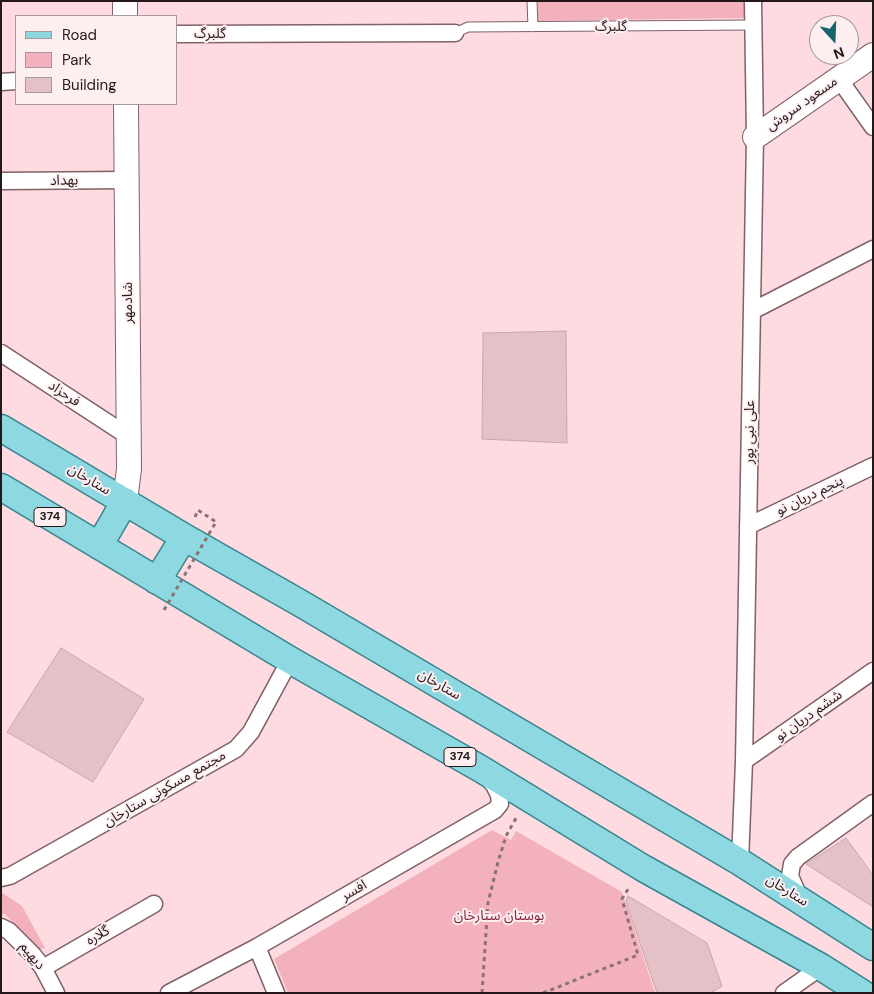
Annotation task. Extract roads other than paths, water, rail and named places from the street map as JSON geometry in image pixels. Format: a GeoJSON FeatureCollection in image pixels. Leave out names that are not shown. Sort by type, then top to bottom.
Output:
{"type":"FeatureCollection","features":[{"type":"Feature","properties":{"kind":"main road"},"geometry":{"type":"LineString","coordinates":[[125,1],[125,15]]}},
{"type":"Feature","properties":{"kind":"main road","name":"مسعود سروش"},"geometry":{"type":"LineString","coordinates":[[755,137],[873,55]]}},
{"type":"Feature","properties":{"kind":"main road","name":"شادمهر"},"geometry":{"type":"LineString","coordinates":[[125,501],[129,468],[126,105]]}},
{"type":"Feature","properties":{"kind":"main road","name":"ستارخان"},"geometry":{"type":"LineString","coordinates":[[1,428],[184,538],[317,613],[740,862],[873,947]]}},
{"type":"Feature","properties":{"kind":"main road","name":"374"},"geometry":{"type":"LineString","coordinates":[[1,487],[290,660],[481,769],[642,868],[820,967],[862,993]]}},
{"type":"Feature","properties":{"kind":"main road"},"geometry":{"type":"LineString","coordinates":[[99,546],[125,501]]}},
{"type":"Feature","properties":{"kind":"main road"},"geometry":{"type":"LineString","coordinates":[[157,581],[184,538]]}},
{"type":"Feature","properties":{"kind":"street","name":"علی نبی پور"},"geometry":{"type":"LineString","coordinates":[[740,862],[744,761],[755,137],[753,1]]}},
{"type":"Feature","properties":{"kind":"street","name":"گلبرگ"},"geometry":{"type":"LineString","coordinates":[[178,34],[462,30]]}},
{"type":"Feature","properties":{"kind":"street"},"geometry":{"type":"LineString","coordinates":[[839,79],[873,126]]}},
{"type":"Feature","properties":{"kind":"street"},"geometry":{"type":"LineString","coordinates":[[1,82],[15,81]]}},
{"type":"Feature","properties":{"kind":"street","name":"بهداد"},"geometry":{"type":"LineString","coordinates":[[1,182],[128,180]]}},
{"type":"Feature","properties":{"kind":"street"},"geometry":{"type":"LineString","coordinates":[[752,312],[873,249]]}},
{"type":"Feature","properties":{"kind":"street","name":"فرحزاد"},"geometry":{"type":"LineString","coordinates":[[1,352],[128,436]]}},
{"type":"Feature","properties":{"kind":"street","name":"پنجم دریان‌ نو"},"geometry":{"type":"LineString","coordinates":[[748,526],[873,466]]}},
{"type":"Feature","properties":{"kind":"street","name":"مجتمع مسکونی ستارخان"},"geometry":{"type":"LineString","coordinates":[[1,878],[10,876],[236,749],[250,732],[290,660]]}},
{"type":"Feature","properties":{"kind":"street","name":"ششم دریان نو"},"geometry":{"type":"LineString","coordinates":[[744,761],[873,671]]}},
{"type":"Feature","properties":{"kind":"street","name":"افسر"},"geometry":{"type":"LineString","coordinates":[[169,993],[257,947],[495,810],[500,804],[499,795],[481,769]]}},
{"type":"Feature","properties":{"kind":"street"},"geometry":{"type":"LineString","coordinates":[[800,899],[790,876],[792,864],[798,857],[873,803]]}},
{"type":"Feature","properties":{"kind":"street","name":"گلاره"},"geometry":{"type":"LineString","coordinates":[[43,968],[154,904]]}},
{"type":"Feature","properties":{"kind":"street","name":"دیهیم"},"geometry":{"type":"LineString","coordinates":[[1,927],[22,942],[43,968],[56,993]]}},
{"type":"Feature","properties":{"kind":"street"},"geometry":{"type":"LineString","coordinates":[[257,947],[276,993]]}},
{"type":"Feature","properties":{"kind":"street"},"geometry":{"type":"LineString","coordinates":[[784,993],[820,967]]}},
{"type":"Feature","properties":{"kind":"lane"},"geometry":{"type":"LineString","coordinates":[[532,1],[532,27]]}},
{"type":"Feature","properties":{"kind":"lane","name":"گلبرگ"},"geometry":{"type":"LineString","coordinates":[[462,30],[532,27],[753,25]]}},
{"type":"Feature","properties":{"kind":"park label","name":"بوستان ستارخان"},"geometry":{"type":"Point","coordinates":[499,916]}}]}
